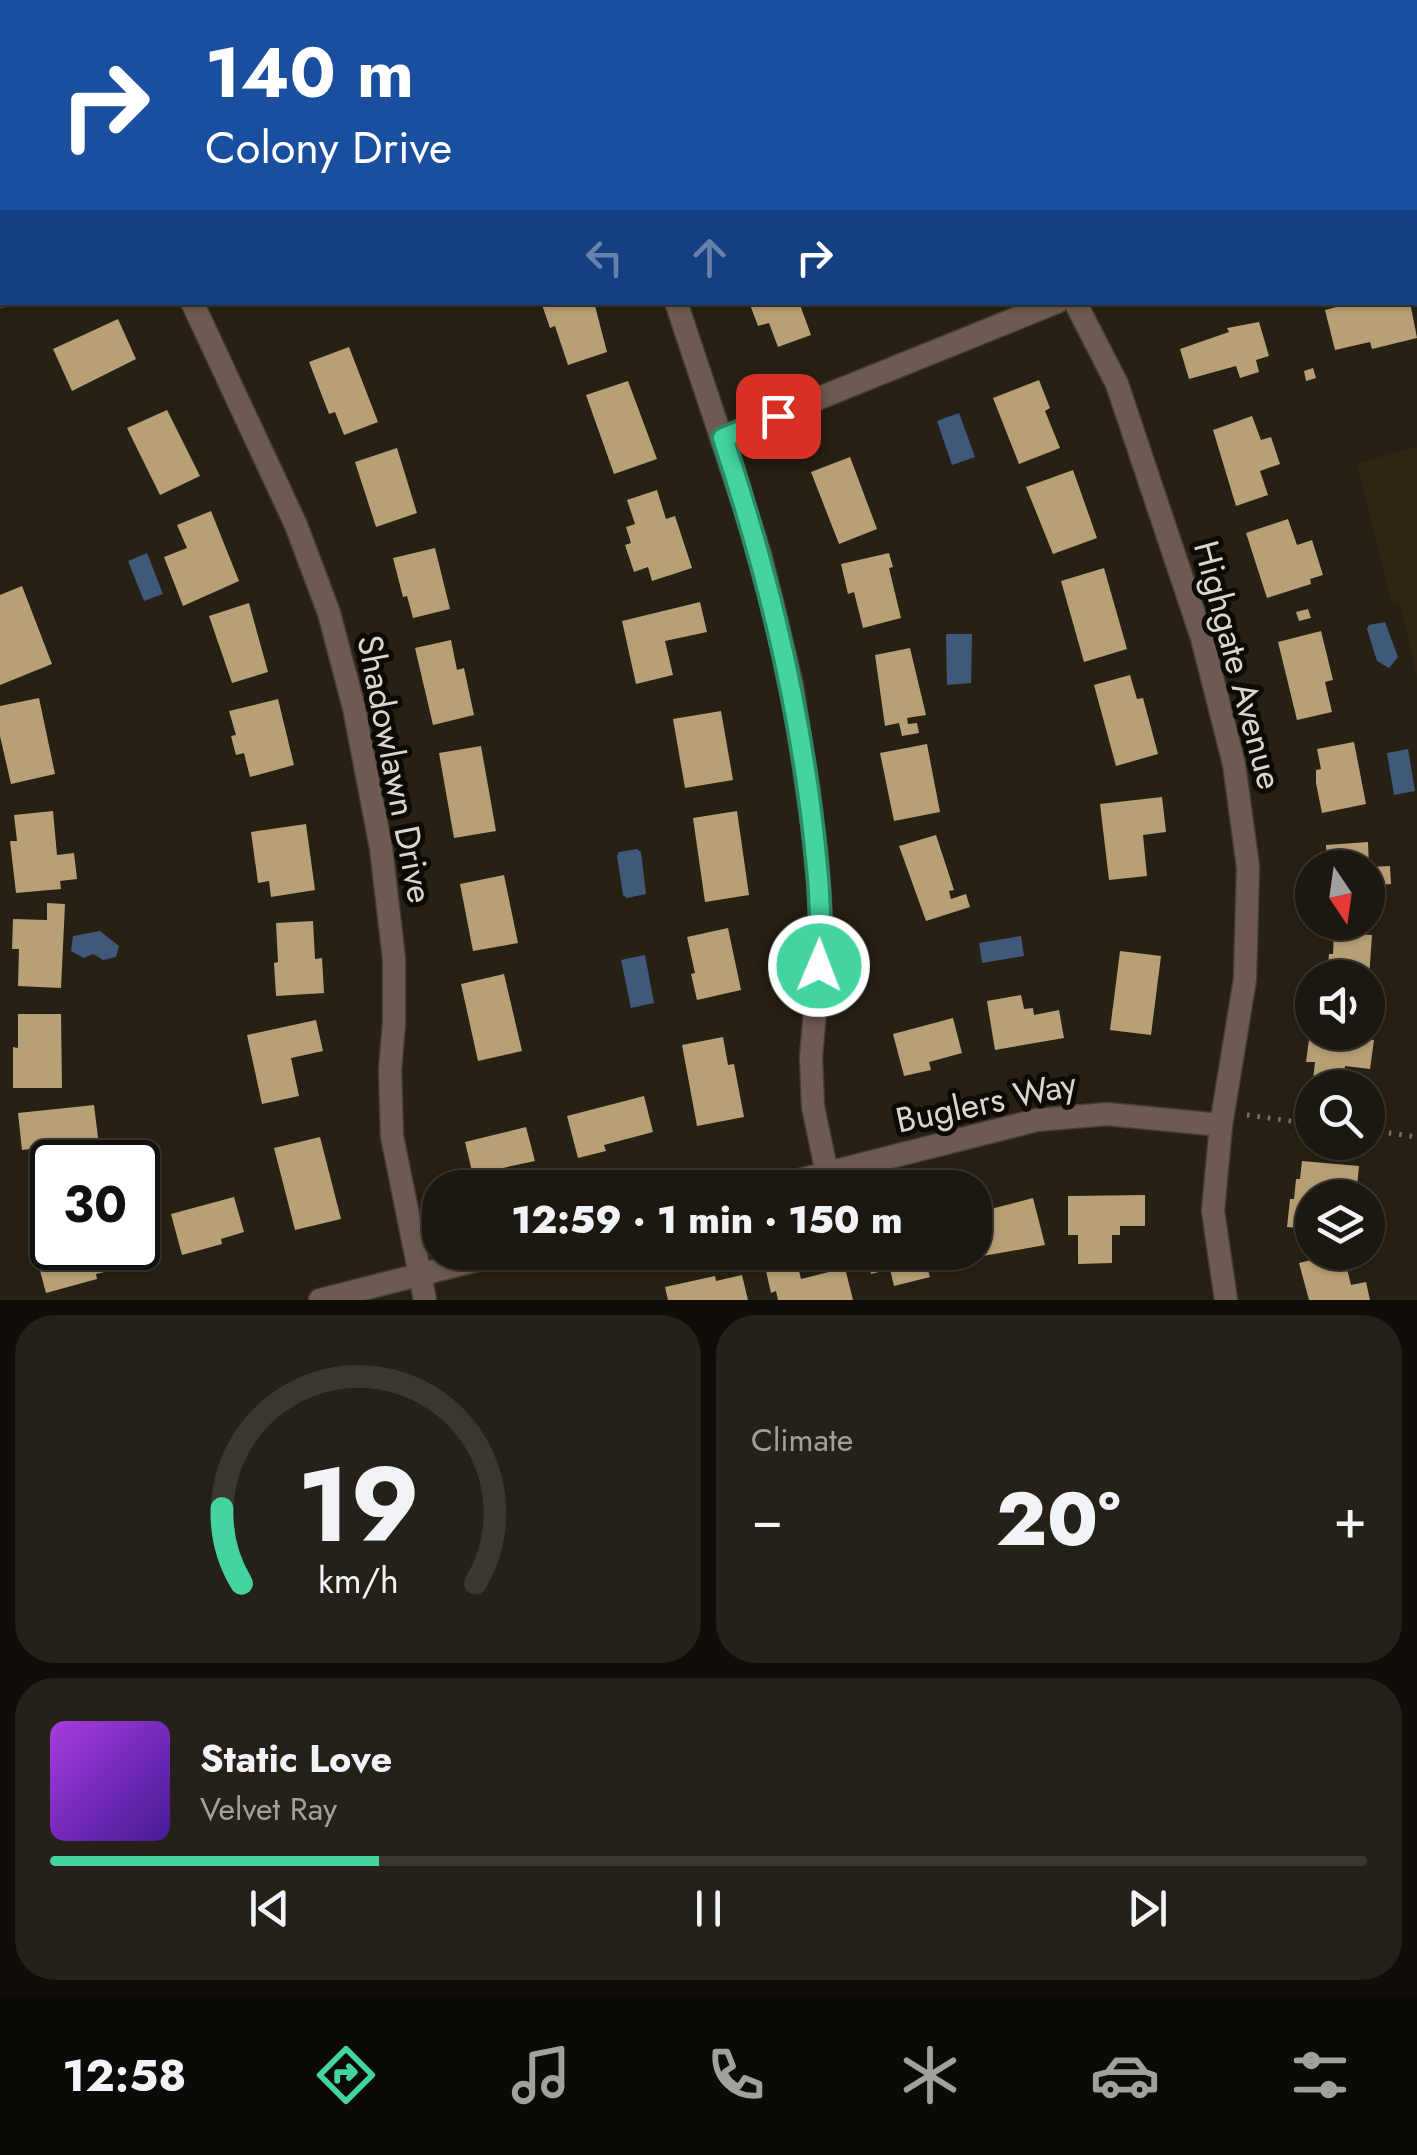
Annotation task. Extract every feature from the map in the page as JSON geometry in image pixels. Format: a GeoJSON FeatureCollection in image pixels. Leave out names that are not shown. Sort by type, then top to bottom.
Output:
{"type":"FeatureCollection","features":[{"type":"Feature","properties":{"kind":"street","name":"Shadowlawn Drive"},"geometry":{"type":"LineString","coordinates":[[193,305],[296,525],[329,613],[354,708],[381,848],[394,959],[392,1136],[425,1300]]}},
{"type":"Feature","properties":{"kind":"street"},"geometry":{"type":"LineString","coordinates":[[677,305],[760,554],[792,684],[806,768],[822,932],[811,1057],[813,1106],[826,1170]]}},
{"type":"Feature","properties":{"kind":"street"},"geometry":{"type":"LineString","coordinates":[[723,438],[1050,305]]}},
{"type":"Feature","properties":{"kind":"street","name":"Highgate Avenue"},"geometry":{"type":"LineString","coordinates":[[1076,305],[1122,400],[1202,638],[1234,764],[1248,867],[1245,979],[1213,1211],[1226,1300]]}},
{"type":"Feature","properties":{"kind":"street","name":"Buglers Way"},"geometry":{"type":"LineString","coordinates":[[839,1170],[1037,1120],[1107,1114],[1223,1118]]}},
{"type":"Feature","properties":{"kind":"street"},"geometry":{"type":"LineString","coordinates":[[320,1300],[439,1270]]}},
{"type":"Feature","properties":{"kind":"path"},"geometry":{"type":"LineString","coordinates":[[1223,1118],[1295,1123]]}},
{"type":"Feature","properties":{"kind":"path"},"geometry":{"type":"LineString","coordinates":[[1385,1132],[1417,1136]]}},
{"type":"Feature","properties":{"kind":"shaded area"},"geometry":{"type":"Polygon","coordinates":[[[1417,447],[1417,677],[1400,602],[1392,604],[1357,463],[1417,447]]]}},
{"type":"Feature","properties":{"kind":"water"},"geometry":{"type":"Polygon","coordinates":[[[959,413],[975,457],[952,465],[937,421],[959,413]]]}},
{"type":"Feature","properties":{"kind":"water"},"geometry":{"type":"Polygon","coordinates":[[[147,553],[163,594],[144,601],[128,561],[147,553]]]}},
{"type":"Feature","properties":{"kind":"water"},"geometry":{"type":"Polygon","coordinates":[[[1385,622],[1398,657],[1389,668],[1377,661],[1367,629],[1369,625],[1385,622]]]}},
{"type":"Feature","properties":{"kind":"water"},"geometry":{"type":"Polygon","coordinates":[[[946,634],[972,634],[971,683],[947,685],[946,634]]]}},
{"type":"Feature","properties":{"kind":"water"},"geometry":{"type":"Polygon","coordinates":[[[1408,749],[1415,791],[1394,795],[1387,753],[1408,749]]]}},
{"type":"Feature","properties":{"kind":"water"},"geometry":{"type":"Polygon","coordinates":[[[619,852],[641,852],[646,894],[627,898],[623,895],[617,856],[619,852]]]}},
{"type":"Feature","properties":{"kind":"water"},"geometry":{"type":"Polygon","coordinates":[[[100,931],[119,946],[116,957],[103,960],[93,954],[84,958],[71,951],[73,936],[100,931]]]}},
{"type":"Feature","properties":{"kind":"water"},"geometry":{"type":"Polygon","coordinates":[[[1021,936],[1024,956],[982,963],[979,943],[1021,936]]]}},
{"type":"Feature","properties":{"kind":"water"},"geometry":{"type":"Polygon","coordinates":[[[645,955],[654,1003],[631,1008],[621,960],[645,955]]]}},
{"type":"Feature","properties":{"kind":"building"},"geometry":{"type":"Polygon","coordinates":[[[542,305],[595,305],[607,352],[568,365],[555,326],[550,328],[542,305]]]}},
{"type":"Feature","properties":{"kind":"building"},"geometry":{"type":"Polygon","coordinates":[[[750,305],[800,305],[811,335],[778,347],[769,323],[758,326],[750,305]]]}},
{"type":"Feature","properties":{"kind":"building"},"geometry":{"type":"Polygon","coordinates":[[[1344,305],[1411,305],[1417,338],[1372,349],[1370,342],[1335,350],[1325,310],[1344,305]]]}},
{"type":"Feature","properties":{"kind":"building"},"geometry":{"type":"Polygon","coordinates":[[[118,319],[136,359],[72,391],[53,349],[118,319]]]}},
{"type":"Feature","properties":{"kind":"building"},"geometry":{"type":"Polygon","coordinates":[[[1259,322],[1269,356],[1256,360],[1259,372],[1240,378],[1236,366],[1189,379],[1180,349],[1229,332],[1227,328],[1259,322]]]}},
{"type":"Feature","properties":{"kind":"building"},"geometry":{"type":"Polygon","coordinates":[[[349,347],[378,422],[344,435],[335,412],[329,414],[309,362],[349,347]]]}},
{"type":"Feature","properties":{"kind":"building"},"geometry":{"type":"Polygon","coordinates":[[[1313,368],[1316,378],[1306,381],[1304,371],[1313,368]]]}},
{"type":"Feature","properties":{"kind":"building"},"geometry":{"type":"Polygon","coordinates":[[[1039,380],[1050,408],[1045,411],[1060,448],[1019,464],[993,398],[1039,380]]]}},
{"type":"Feature","properties":{"kind":"building"},"geometry":{"type":"Polygon","coordinates":[[[628,381],[657,459],[614,474],[586,395],[628,381]]]}},
{"type":"Feature","properties":{"kind":"building"},"geometry":{"type":"Polygon","coordinates":[[[167,410],[200,476],[160,495],[127,428],[167,410]]]}},
{"type":"Feature","properties":{"kind":"building"},"geometry":{"type":"Polygon","coordinates":[[[1252,416],[1261,440],[1271,437],[1280,464],[1260,471],[1268,495],[1236,506],[1213,430],[1252,416]]]}},
{"type":"Feature","properties":{"kind":"building"},"geometry":{"type":"Polygon","coordinates":[[[397,448],[417,513],[376,527],[355,462],[397,448]]]}},
{"type":"Feature","properties":{"kind":"building"},"geometry":{"type":"Polygon","coordinates":[[[850,457],[877,529],[839,544],[811,472],[850,457]]]}},
{"type":"Feature","properties":{"kind":"building"},"geometry":{"type":"Polygon","coordinates":[[[1073,470],[1097,538],[1053,554],[1026,487],[1073,470]]]}},
{"type":"Feature","properties":{"kind":"building"},"geometry":{"type":"Polygon","coordinates":[[[657,490],[666,519],[675,516],[692,568],[652,581],[648,567],[634,572],[625,545],[631,543],[626,527],[635,524],[627,500],[657,490]]]}},
{"type":"Feature","properties":{"kind":"building"},"geometry":{"type":"Polygon","coordinates":[[[211,511],[239,581],[183,606],[164,557],[187,548],[177,525],[211,511]]]}},
{"type":"Feature","properties":{"kind":"building"},"geometry":{"type":"Polygon","coordinates":[[[1288,519],[1297,545],[1312,540],[1323,575],[1310,579],[1311,584],[1267,598],[1246,533],[1288,519]]]}},
{"type":"Feature","properties":{"kind":"building"},"geometry":{"type":"Polygon","coordinates":[[[435,548],[450,609],[413,618],[393,558],[435,548]]]}},
{"type":"Feature","properties":{"kind":"building"},"geometry":{"type":"Polygon","coordinates":[[[889,553],[901,618],[863,628],[854,592],[848,594],[841,564],[889,553]]]}},
{"type":"Feature","properties":{"kind":"building"},"geometry":{"type":"Polygon","coordinates":[[[1104,568],[1127,649],[1084,662],[1061,581],[1104,568]]]}},
{"type":"Feature","properties":{"kind":"building"},"geometry":{"type":"Polygon","coordinates":[[[22,586],[52,664],[0,685],[0,595],[22,586]]]}},
{"type":"Feature","properties":{"kind":"building"},"geometry":{"type":"Polygon","coordinates":[[[700,602],[707,632],[665,641],[673,675],[636,684],[622,621],[700,602]]]}},
{"type":"Feature","properties":{"kind":"building"},"geometry":{"type":"Polygon","coordinates":[[[249,603],[268,672],[232,683],[209,616],[249,603]]]}},
{"type":"Feature","properties":{"kind":"building"},"geometry":{"type":"Polygon","coordinates":[[[1308,609],[1311,618],[1299,621],[1296,612],[1308,609]]]}},
{"type":"Feature","properties":{"kind":"building"},"geometry":{"type":"Polygon","coordinates":[[[1321,631],[1333,680],[1325,682],[1332,712],[1297,720],[1278,642],[1321,631]]]}},
{"type":"Feature","properties":{"kind":"building"},"geometry":{"type":"Polygon","coordinates":[[[451,640],[457,670],[464,668],[474,715],[433,725],[415,648],[451,640]]]}},
{"type":"Feature","properties":{"kind":"building"},"geometry":{"type":"Polygon","coordinates":[[[910,648],[926,715],[907,718],[908,724],[917,723],[919,733],[902,736],[899,723],[885,726],[875,655],[910,648]]]}},
{"type":"Feature","properties":{"kind":"building"},"geometry":{"type":"Polygon","coordinates":[[[1130,675],[1137,699],[1143,698],[1158,754],[1116,766],[1094,685],[1130,675]]]}},
{"type":"Feature","properties":{"kind":"building"},"geometry":{"type":"Polygon","coordinates":[[[39,698],[55,774],[11,784],[0,736],[0,706],[39,698]]]}},
{"type":"Feature","properties":{"kind":"building"},"geometry":{"type":"Polygon","coordinates":[[[278,699],[294,765],[250,777],[244,753],[236,755],[231,736],[236,735],[229,711],[278,699]]]}},
{"type":"Feature","properties":{"kind":"building"},"geometry":{"type":"Polygon","coordinates":[[[721,711],[733,780],[685,788],[673,719],[721,711]]]}},
{"type":"Feature","properties":{"kind":"building"},"geometry":{"type":"Polygon","coordinates":[[[1354,742],[1366,804],[1322,813],[1316,783],[1316,770],[1321,769],[1317,749],[1354,742]]]}},
{"type":"Feature","properties":{"kind":"building"},"geometry":{"type":"Polygon","coordinates":[[[927,744],[940,812],[894,821],[880,753],[927,744]]]}},
{"type":"Feature","properties":{"kind":"building"},"geometry":{"type":"Polygon","coordinates":[[[481,746],[496,831],[454,838],[439,753],[481,746]]]}},
{"type":"Feature","properties":{"kind":"building"},"geometry":{"type":"Polygon","coordinates":[[[1162,797],[1166,832],[1143,835],[1147,876],[1109,880],[1100,804],[1162,797]]]}},
{"type":"Feature","properties":{"kind":"building"},"geometry":{"type":"Polygon","coordinates":[[[53,811],[57,855],[74,853],[77,879],[60,881],[61,889],[16,893],[10,841],[17,841],[14,815],[53,811]]]}},
{"type":"Feature","properties":{"kind":"building"},"geometry":{"type":"Polygon","coordinates":[[[737,811],[749,895],[705,902],[693,818],[737,811]]]}},
{"type":"Feature","properties":{"kind":"building"},"geometry":{"type":"Polygon","coordinates":[[[306,824],[315,890],[271,897],[269,881],[258,883],[251,832],[306,824]]]}},
{"type":"Feature","properties":{"kind":"building"},"geometry":{"type":"Polygon","coordinates":[[[936,835],[954,890],[949,891],[951,899],[966,894],[970,907],[926,921],[899,846],[936,835]]]}},
{"type":"Feature","properties":{"kind":"building"},"geometry":{"type":"Polygon","coordinates":[[[1368,842],[1368,850],[1326,850],[1326,845],[1368,842]]]}},
{"type":"Feature","properties":{"kind":"building"},"geometry":{"type":"Polygon","coordinates":[[[1385,866],[1390,866],[1391,884],[1385,885],[1385,866]]]}},
{"type":"Feature","properties":{"kind":"building"},"geometry":{"type":"Polygon","coordinates":[[[504,875],[518,943],[473,951],[460,884],[504,875]]]}},
{"type":"Feature","properties":{"kind":"building"},"geometry":{"type":"Polygon","coordinates":[[[47,903],[65,904],[61,988],[18,986],[19,949],[12,949],[13,919],[47,920],[47,903]]]}},
{"type":"Feature","properties":{"kind":"building"},"geometry":{"type":"Polygon","coordinates":[[[313,921],[315,959],[322,958],[324,993],[276,996],[276,923],[313,921]]]}},
{"type":"Feature","properties":{"kind":"building"},"geometry":{"type":"Polygon","coordinates":[[[728,928],[741,990],[697,1000],[687,937],[728,928]]]}},
{"type":"Feature","properties":{"kind":"building"},"geometry":{"type":"Polygon","coordinates":[[[1334,940],[1372,940],[1370,960],[1329,960],[1329,954],[1333,954],[1334,940]]]}},
{"type":"Feature","properties":{"kind":"building"},"geometry":{"type":"Polygon","coordinates":[[[1120,951],[1161,956],[1151,1035],[1110,1030],[1120,951]]]}},
{"type":"Feature","properties":{"kind":"building"},"geometry":{"type":"Polygon","coordinates":[[[504,974],[522,1051],[478,1061],[461,984],[504,974]]]}},
{"type":"Feature","properties":{"kind":"building"},"geometry":{"type":"Polygon","coordinates":[[[1021,995],[1024,1009],[1033,1008],[1034,1015],[1059,1010],[1064,1038],[995,1050],[987,1001],[1021,995]]]}},
{"type":"Feature","properties":{"kind":"building"},"geometry":{"type":"Polygon","coordinates":[[[18,1014],[61,1014],[62,1088],[13,1088],[18,1014]]]}},
{"type":"Feature","properties":{"kind":"building"},"geometry":{"type":"Polygon","coordinates":[[[953,1018],[962,1053],[929,1062],[931,1070],[904,1076],[893,1034],[953,1018]]]}},
{"type":"Feature","properties":{"kind":"building"},"geometry":{"type":"Polygon","coordinates":[[[316,1020],[323,1051],[291,1058],[299,1096],[262,1104],[247,1035],[316,1020]]]}},
{"type":"Feature","properties":{"kind":"building"},"geometry":{"type":"Polygon","coordinates":[[[723,1037],[728,1065],[734,1064],[744,1117],[697,1126],[682,1045],[723,1037]]]}},
{"type":"Feature","properties":{"kind":"building"},"geometry":{"type":"Polygon","coordinates":[[[1308,1050],[1373,1050],[1370,1069],[1345,1066],[1345,1070],[1314,1070],[1315,1062],[1306,1062],[1308,1050]]]}},
{"type":"Feature","properties":{"kind":"building"},"geometry":{"type":"Polygon","coordinates":[[[644,1096],[653,1132],[604,1145],[606,1151],[578,1158],[567,1116],[644,1096]]]}},
{"type":"Feature","properties":{"kind":"building"},"geometry":{"type":"Polygon","coordinates":[[[94,1105],[98,1140],[30,1140],[30,1149],[22,1150],[18,1113],[94,1105]]]}},
{"type":"Feature","properties":{"kind":"building"},"geometry":{"type":"Polygon","coordinates":[[[526,1127],[535,1161],[498,1170],[472,1170],[465,1142],[526,1127]]]}},
{"type":"Feature","properties":{"kind":"building"},"geometry":{"type":"Polygon","coordinates":[[[320,1137],[341,1219],[295,1230],[274,1148],[320,1137]]]}},
{"type":"Feature","properties":{"kind":"building"},"geometry":{"type":"Polygon","coordinates":[[[1302,1161],[1359,1166],[1358,1180],[1296,1180],[1300,1179],[1302,1161]]]}},
{"type":"Feature","properties":{"kind":"building"},"geometry":{"type":"Polygon","coordinates":[[[1295,1189],[1295,1228],[1287,1227],[1290,1199],[1294,1199],[1295,1189]]]}},
{"type":"Feature","properties":{"kind":"building"},"geometry":{"type":"Polygon","coordinates":[[[1145,1195],[1145,1226],[1120,1226],[1120,1235],[1112,1235],[1112,1263],[1078,1264],[1078,1235],[1068,1235],[1068,1196],[1145,1195]]]}},
{"type":"Feature","properties":{"kind":"building"},"geometry":{"type":"Polygon","coordinates":[[[234,1197],[244,1232],[221,1239],[222,1244],[182,1255],[171,1214],[234,1197]]]}},
{"type":"Feature","properties":{"kind":"building"},"geometry":{"type":"Polygon","coordinates":[[[1033,1198],[1045,1245],[992,1254],[992,1209],[1033,1198]]]}},
{"type":"Feature","properties":{"kind":"building"},"geometry":{"type":"Polygon","coordinates":[[[40,1270],[112,1270],[96,1274],[97,1279],[46,1293],[40,1270]]]}},
{"type":"Feature","properties":{"kind":"building"},"geometry":{"type":"Polygon","coordinates":[[[766,1270],[799,1270],[801,1279],[846,1270],[853,1300],[778,1300],[776,1291],[771,1293],[766,1270]]]}},
{"type":"Feature","properties":{"kind":"building"},"geometry":{"type":"Polygon","coordinates":[[[890,1270],[928,1270],[930,1277],[894,1286],[890,1270]]]}},
{"type":"Feature","properties":{"kind":"building"},"geometry":{"type":"Polygon","coordinates":[[[1301,1270],[1347,1270],[1351,1285],[1366,1282],[1370,1300],[1309,1300],[1301,1270]]]}},
{"type":"Feature","properties":{"kind":"building"},"geometry":{"type":"Polygon","coordinates":[[[742,1275],[748,1300],[668,1300],[665,1287],[715,1276],[716,1281],[742,1275]]]}},
{"type":"Feature","properties":{"kind":"route"},"geometry":{"type":"LineString","coordinates":[[778,416],[723,438],[760,554],[792,684],[816,850],[822,932],[819,966]]}}]}
